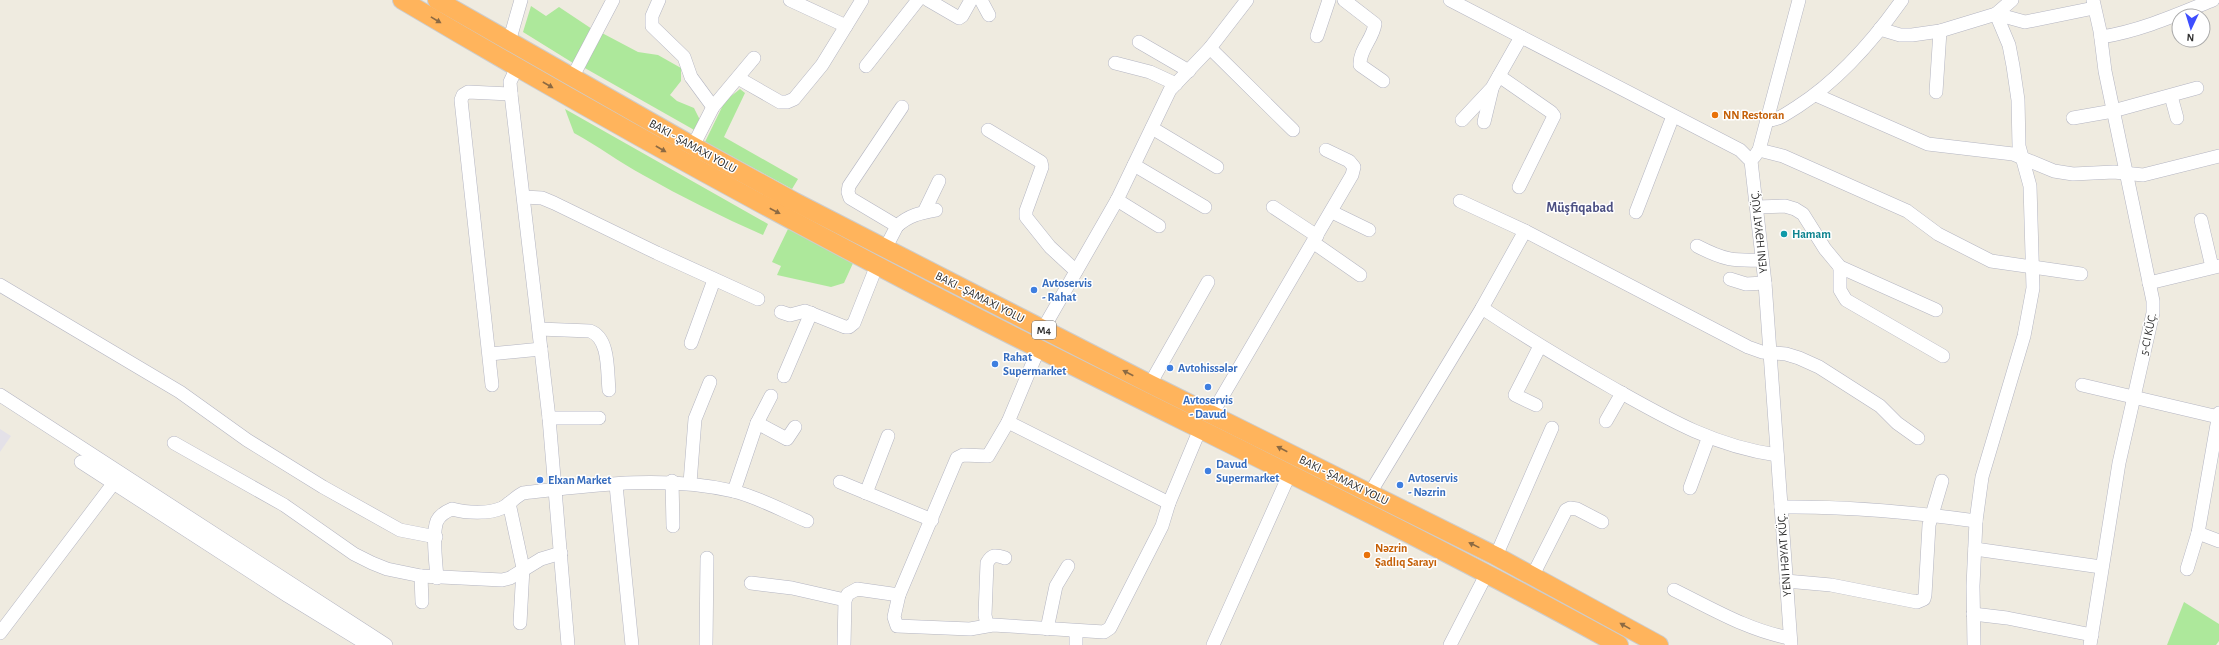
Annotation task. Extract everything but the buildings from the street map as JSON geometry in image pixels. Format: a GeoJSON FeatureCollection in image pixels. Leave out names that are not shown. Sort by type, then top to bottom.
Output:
{"type":"FeatureCollection","features":[{"type":"Feature","properties":{"kind":"highway","name":"M4"},"geometry":{"type":"LineString","coordinates":[[402,0],[684,162],[881,257],[1043,330],[1496,556],[1659,645]]}},
{"type":"Feature","properties":{"kind":"highway","name":"M4"},"geometry":{"type":"LineString","coordinates":[[448,3],[509,42],[693,146],[1039,348],[1487,573],[1619,645]]}},
{"type":"Feature","properties":{"kind":"street"},"geometry":{"type":"LineString","coordinates":[[509,42],[521,0]]}},
{"type":"Feature","properties":{"kind":"street"},"geometry":{"type":"LineString","coordinates":[[572,78],[613,0]]}},
{"type":"Feature","properties":{"kind":"street"},"geometry":{"type":"LineString","coordinates":[[659,0],[652,16],[652,26],[684,57],[691,76],[713,107]]}},
{"type":"Feature","properties":{"kind":"street"},"geometry":{"type":"LineString","coordinates":[[790,0],[846,26]]}},
{"type":"Feature","properties":{"kind":"street"},"geometry":{"type":"LineString","coordinates":[[738,78],[780,102],[787,102],[794,99],[822,65],[862,0]]}},
{"type":"Feature","properties":{"kind":"street"},"geometry":{"type":"LineString","coordinates":[[866,66],[918,0]]}},
{"type":"Feature","properties":{"kind":"street"},"geometry":{"type":"LineString","coordinates":[[928,0],[959,18],[962,16],[971,0]]}},
{"type":"Feature","properties":{"kind":"street"},"geometry":{"type":"LineString","coordinates":[[980,0],[989,15]]}},
{"type":"Feature","properties":{"kind":"street"},"geometry":{"type":"LineString","coordinates":[[1043,330],[1116,200],[1166,98],[1176,84],[1189,72],[1210,48],[1248,0]]}},
{"type":"Feature","properties":{"kind":"street"},"geometry":{"type":"LineString","coordinates":[[1317,36],[1329,0]]}},
{"type":"Feature","properties":{"kind":"street"},"geometry":{"type":"LineString","coordinates":[[1344,0],[1375,24],[1374,31],[1360,57],[1360,65],[1383,81]]}},
{"type":"Feature","properties":{"kind":"street"},"geometry":{"type":"LineString","coordinates":[[1450,0],[1740,150],[1751,161],[1759,150],[1799,0]]}},
{"type":"Feature","properties":{"kind":"street"},"geometry":{"type":"LineString","coordinates":[[1766,120],[1779,118],[1816,95],[1846,67],[1880,29],[1902,0]]}},
{"type":"Feature","properties":{"kind":"street"},"geometry":{"type":"LineString","coordinates":[[1880,29],[1900,35],[1940,31],[1996,14],[2012,0]]}},
{"type":"Feature","properties":{"kind":"street"},"geometry":{"type":"LineString","coordinates":[[2101,37],[2118,34],[2152,24],[2213,0]]}},
{"type":"Feature","properties":{"kind":"street"},"geometry":{"type":"LineString","coordinates":[[1996,14],[2025,22],[2094,4]]}},
{"type":"Feature","properties":{"kind":"street","name":"5-CI KÜÇ."},"geometry":{"type":"LineString","coordinates":[[2091,640],[2101,567],[2119,463],[2132,397],[2153,313],[2149,283],[2113,111],[2094,4]]}},
{"type":"Feature","properties":{"kind":"street"},"geometry":{"type":"LineString","coordinates":[[1974,645],[1973,614],[1976,521],[1982,478],[2027,325],[2032,300],[2033,265],[2030,186],[2019,146],[2018,100],[2009,45],[1996,14]]}},
{"type":"Feature","properties":{"kind":"street"},"geometry":{"type":"LineString","coordinates":[[1936,92],[1940,31]]}},
{"type":"Feature","properties":{"kind":"street"},"geometry":{"type":"LineString","coordinates":[[1462,120],[1492,88],[1521,37]]}},
{"type":"Feature","properties":{"kind":"street"},"geometry":{"type":"LineString","coordinates":[[1138,42],[1189,72]]}},
{"type":"Feature","properties":{"kind":"street"},"geometry":{"type":"LineString","coordinates":[[1210,48],[1293,130]]}},
{"type":"Feature","properties":{"kind":"street"},"geometry":{"type":"LineString","coordinates":[[693,146],[713,107],[754,58]]}},
{"type":"Feature","properties":{"kind":"street"},"geometry":{"type":"LineString","coordinates":[[1115,63],[1150,72],[1176,84]]}},
{"type":"Feature","properties":{"kind":"street"},"geometry":{"type":"LineString","coordinates":[[517,67],[510,82],[511,94],[549,418],[568,645]]}},
{"type":"Feature","properties":{"kind":"street"},"geometry":{"type":"LineString","coordinates":[[1499,76],[1551,112],[1554,116],[1519,187]]}},
{"type":"Feature","properties":{"kind":"street"},"geometry":{"type":"LineString","coordinates":[[1484,122],[1492,88]]}},
{"type":"Feature","properties":{"kind":"street"},"geometry":{"type":"LineString","coordinates":[[2073,118],[2113,111],[2197,88]]}},
{"type":"Feature","properties":{"kind":"street"},"geometry":{"type":"LineString","coordinates":[[492,385],[490,354],[461,100],[463,95],[468,92],[511,94]]}},
{"type":"Feature","properties":{"kind":"street"},"geometry":{"type":"LineString","coordinates":[[1816,95],[1928,144],[2001,152],[2022,157],[2054,171],[2073,174],[2127,173],[2143,175],[2219,156]]}},
{"type":"Feature","properties":{"kind":"street"},"geometry":{"type":"LineString","coordinates":[[2171,96],[2177,118]]}},
{"type":"Feature","properties":{"kind":"street"},"geometry":{"type":"LineString","coordinates":[[897,226],[850,198],[848,192],[849,186],[902,107]]}},
{"type":"Feature","properties":{"kind":"street"},"geometry":{"type":"LineString","coordinates":[[1636,212],[1673,116]]}},
{"type":"Feature","properties":{"kind":"street"},"geometry":{"type":"LineString","coordinates":[[1152,128],[1217,167]]}},
{"type":"Feature","properties":{"kind":"street"},"geometry":{"type":"LineString","coordinates":[[988,130],[1041,162],[1042,167],[1026,211],[1026,217],[1050,248],[1076,271]]}},
{"type":"Feature","properties":{"kind":"street"},"geometry":{"type":"LineString","coordinates":[[1212,414],[1332,212],[1352,175],[1354,167],[1348,161],[1326,150]]}},
{"type":"Feature","properties":{"kind":"street"},"geometry":{"type":"LineString","coordinates":[[1759,150],[1783,156],[1907,211],[1938,234],[1987,259],[2033,265],[2081,274]]}},
{"type":"Feature","properties":{"kind":"street","name":"YENI HƏYAT KÜÇ."},"geometry":{"type":"LineString","coordinates":[[1751,161],[1757,207],[1770,353],[1791,642]]}},
{"type":"Feature","properties":{"kind":"street"},"geometry":{"type":"LineString","coordinates":[[1134,165],[1204,207]]}},
{"type":"Feature","properties":{"kind":"street"},"geometry":{"type":"LineString","coordinates":[[781,312],[790,315],[805,311],[845,327],[849,327],[854,323],[881,257],[897,226],[907,218],[930,211],[939,181]]}},
{"type":"Feature","properties":{"kind":"street"},"geometry":{"type":"LineString","coordinates":[[524,197],[542,198],[554,203],[714,280],[758,299]]}},
{"type":"Feature","properties":{"kind":"street"},"geometry":{"type":"LineString","coordinates":[[1116,200],[1158,226]]}},
{"type":"Feature","properties":{"kind":"street"},"geometry":{"type":"LineString","coordinates":[[1460,201],[1525,231],[1748,347],[1770,353],[1786,354],[1818,367],[1880,406],[1898,424],[1918,438]]}},
{"type":"Feature","properties":{"kind":"street"},"geometry":{"type":"LineString","coordinates":[[1757,207],[1784,206],[1795,209],[1803,214],[1825,249],[1840,267],[1936,310]]}},
{"type":"Feature","properties":{"kind":"street"},"geometry":{"type":"LineString","coordinates":[[1273,207],[1360,275]]}},
{"type":"Feature","properties":{"kind":"street"},"geometry":{"type":"LineString","coordinates":[[1332,212],[1369,230]]}},
{"type":"Feature","properties":{"kind":"street"},"geometry":{"type":"LineString","coordinates":[[2149,283],[2216,266],[2201,220]]}},
{"type":"Feature","properties":{"kind":"street"},"geometry":{"type":"LineString","coordinates":[[1370,492],[1482,308],[1525,231]]}},
{"type":"Feature","properties":{"kind":"street"},"geometry":{"type":"LineString","coordinates":[[1697,246],[1719,258],[1737,261],[1762,260]]}},
{"type":"Feature","properties":{"kind":"street"},"geometry":{"type":"LineString","coordinates":[[1840,267],[1840,290],[1846,300],[1943,356]]}},
{"type":"Feature","properties":{"kind":"street"},"geometry":{"type":"LineString","coordinates":[[1730,279],[1746,284],[1764,283]]}},
{"type":"Feature","properties":{"kind":"street"},"geometry":{"type":"LineString","coordinates":[[691,343],[714,280]]}},
{"type":"Feature","properties":{"kind":"street"},"geometry":{"type":"LineString","coordinates":[[1150,384],[1208,282]]}},
{"type":"Feature","properties":{"kind":"street"},"geometry":{"type":"LineString","coordinates":[[0,285],[180,392],[247,440],[323,487],[400,530],[436,537]]}},
{"type":"Feature","properties":{"kind":"street"},"geometry":{"type":"LineString","coordinates":[[1482,308],[1540,346],[1622,393],[1708,439],[1754,452],[1777,455]]}},
{"type":"Feature","properties":{"kind":"street"},"geometry":{"type":"LineString","coordinates":[[784,376],[812,313]]}},
{"type":"Feature","properties":{"kind":"street"},"geometry":{"type":"LineString","coordinates":[[539,329],[590,330],[595,332],[604,344],[609,390]]}},
{"type":"Feature","properties":{"kind":"street"},"geometry":{"type":"LineString","coordinates":[[1536,405],[1515,395],[1540,346]]}},
{"type":"Feature","properties":{"kind":"street"},"geometry":{"type":"LineString","coordinates":[[1039,348],[1008,422],[988,456],[963,454],[957,458],[899,595],[894,617],[897,626],[970,629],[987,625],[1104,632],[1110,628],[1162,526],[1169,502],[1200,429]]}},
{"type":"Feature","properties":{"kind":"street"},"geometry":{"type":"LineString","coordinates":[[490,354],[541,349]]}},
{"type":"Feature","properties":{"kind":"street"},"geometry":{"type":"LineString","coordinates":[[690,483],[695,419],[710,382]]}},
{"type":"Feature","properties":{"kind":"street"},"geometry":{"type":"LineString","coordinates":[[2082,385],[2219,415],[2198,533],[2187,569]]}},
{"type":"Feature","properties":{"kind":"street"},"geometry":{"type":"LineString","coordinates":[[1606,421],[1622,393]]}},
{"type":"Feature","properties":{"kind":"street"},"geometry":{"type":"LineString","coordinates":[[0,395],[288,596],[368,645]]}},
{"type":"Feature","properties":{"kind":"street"},"geometry":{"type":"LineString","coordinates":[[734,491],[757,423],[771,396]]}},
{"type":"Feature","properties":{"kind":"street"},"geometry":{"type":"LineString","coordinates":[[549,418],[599,418]]}},
{"type":"Feature","properties":{"kind":"street"},"geometry":{"type":"LineString","coordinates":[[1008,422],[1169,502]]}},
{"type":"Feature","properties":{"kind":"street"},"geometry":{"type":"LineString","coordinates":[[757,423],[788,439],[795,427]]}},
{"type":"Feature","properties":{"kind":"street"},"geometry":{"type":"LineString","coordinates":[[1496,556],[1552,428]]}},
{"type":"Feature","properties":{"kind":"street"},"geometry":{"type":"LineString","coordinates":[[866,493],[888,436]]}},
{"type":"Feature","properties":{"kind":"street"},"geometry":{"type":"LineString","coordinates":[[1690,488],[1708,439]]}},
{"type":"Feature","properties":{"kind":"street"},"geometry":{"type":"LineString","coordinates":[[174,443],[284,505],[354,554],[387,569],[437,578],[502,580],[510,578],[523,568],[541,559],[561,553]]}},
{"type":"Feature","properties":{"kind":"street"},"geometry":{"type":"LineString","coordinates":[[81,462],[117,478],[386,645]]}},
{"type":"Feature","properties":{"kind":"street"},"geometry":{"type":"LineString","coordinates":[[1213,645],[1290,473]]}},
{"type":"Feature","properties":{"kind":"street"},"geometry":{"type":"LineString","coordinates":[[0,633],[117,478]]}},
{"type":"Feature","properties":{"kind":"street"},"geometry":{"type":"LineString","coordinates":[[437,578],[437,520],[444,512],[452,509],[462,512],[493,511],[509,503],[523,493],[672,481],[734,491],[807,521]]}},
{"type":"Feature","properties":{"kind":"street"},"geometry":{"type":"LineString","coordinates":[[672,481],[674,526]]}},
{"type":"Feature","properties":{"kind":"street"},"geometry":{"type":"LineString","coordinates":[[1786,581],[1831,585],[1917,602],[1924,599],[1929,525],[1942,481]]}},
{"type":"Feature","properties":{"kind":"street"},"geometry":{"type":"LineString","coordinates":[[840,482],[932,520]]}},
{"type":"Feature","properties":{"kind":"street"},"geometry":{"type":"LineString","coordinates":[[616,485],[632,645]]}},
{"type":"Feature","properties":{"kind":"street"},"geometry":{"type":"LineString","coordinates":[[509,503],[523,568],[520,623]]}},
{"type":"Feature","properties":{"kind":"street"},"geometry":{"type":"LineString","coordinates":[[1781,507],[1815,506],[1932,515],[1976,521]]}},
{"type":"Feature","properties":{"kind":"street"},"geometry":{"type":"LineString","coordinates":[[1533,575],[1566,510],[1570,508],[1577,509],[1602,522]]}},
{"type":"Feature","properties":{"kind":"street"},"geometry":{"type":"LineString","coordinates":[[2198,533],[2219,541]]}},
{"type":"Feature","properties":{"kind":"street"},"geometry":{"type":"LineString","coordinates":[[1975,549],[2101,567]]}},
{"type":"Feature","properties":{"kind":"street"},"geometry":{"type":"LineString","coordinates":[[987,625],[985,615],[987,563],[991,557],[995,555],[1006,558]]}},
{"type":"Feature","properties":{"kind":"street"},"geometry":{"type":"LineString","coordinates":[[706,645],[707,558]]}},
{"type":"Feature","properties":{"kind":"street"},"geometry":{"type":"LineString","coordinates":[[1047,629],[1056,586],[1068,566]]}},
{"type":"Feature","properties":{"kind":"street"},"geometry":{"type":"LineString","coordinates":[[1450,645],[1487,573]]}},
{"type":"Feature","properties":{"kind":"street"},"geometry":{"type":"LineString","coordinates":[[421,576],[422,602]]}},
{"type":"Feature","properties":{"kind":"street"},"geometry":{"type":"LineString","coordinates":[[751,583],[792,588],[845,600]]}},
{"type":"Feature","properties":{"kind":"street"},"geometry":{"type":"LineString","coordinates":[[844,645],[845,600],[848,594],[857,590],[899,595]]}},
{"type":"Feature","properties":{"kind":"street"},"geometry":{"type":"LineString","coordinates":[[1674,590],[1731,618],[1791,642]]}},
{"type":"Feature","properties":{"kind":"street"},"geometry":{"type":"LineString","coordinates":[[1973,614],[2007,618],[2091,640]]}},
{"type":"Feature","properties":{"kind":"street"},"geometry":{"type":"LineString","coordinates":[[1076,630],[1076,645]]}},
{"type":"Feature","properties":{"kind":"shaded area"},"geometry":{"type":"Polygon","coordinates":[[[0,429],[11,436],[0,452],[0,429]]]}},
{"type":"Feature","properties":{"kind":"green space"},"geometry":{"type":"Polygon","coordinates":[[[531,6],[546,16],[559,7],[592,29],[573,63],[523,32],[531,6]]]}},
{"type":"Feature","properties":{"kind":"green space"},"geometry":{"type":"Polygon","coordinates":[[[602,33],[638,52],[658,55],[681,68],[681,81],[670,95],[677,101],[694,108],[700,120],[696,131],[583,67],[602,33]]]}},
{"type":"Feature","properties":{"kind":"green space"},"geometry":{"type":"Polygon","coordinates":[[[740,89],[745,93],[724,137],[798,179],[792,189],[705,142],[725,101],[740,89]]]}},
{"type":"Feature","properties":{"kind":"green space"},"geometry":{"type":"Polygon","coordinates":[[[565,109],[768,224],[763,235],[732,221],[658,183],[574,133],[565,109]]]}},
{"type":"Feature","properties":{"kind":"green space"},"geometry":{"type":"Polygon","coordinates":[[[788,229],[854,261],[844,283],[831,287],[777,275],[781,266],[772,262],[788,229]]]}},
{"type":"Feature","properties":{"kind":"green space"},"geometry":{"type":"Polygon","coordinates":[[[2184,602],[2219,624],[2219,641],[2216,645],[2167,645],[2184,602]]]}},
{"type":"Feature","properties":{"kind":"place","name":"NN Restoran"},"geometry":{"type":"Point","coordinates":[1715,115]}},
{"type":"Feature","properties":{"kind":"place","name":"Hamam"},"geometry":{"type":"Point","coordinates":[1784,234]}},
{"type":"Feature","properties":{"kind":"place","name":"Avtoservis - Rahat"},"geometry":{"type":"Point","coordinates":[1034,290]}},
{"type":"Feature","properties":{"kind":"place","name":"Rahat Supermarket"},"geometry":{"type":"Point","coordinates":[995,364]}},
{"type":"Feature","properties":{"kind":"place","name":"Avtohissələr"},"geometry":{"type":"Point","coordinates":[1170,368]}},
{"type":"Feature","properties":{"kind":"place","name":"Avtoservis - Davud"},"geometry":{"type":"Point","coordinates":[1208,387]}},
{"type":"Feature","properties":{"kind":"place","name":"Davud Supermarket"},"geometry":{"type":"Point","coordinates":[1208,471]}},
{"type":"Feature","properties":{"kind":"place","name":"Elxan Market"},"geometry":{"type":"Point","coordinates":[540,480]}},
{"type":"Feature","properties":{"kind":"place","name":"Avtoservis - Nəzrin"},"geometry":{"type":"Point","coordinates":[1400,485]}},
{"type":"Feature","properties":{"kind":"place","name":"Nəzrin Şadlıq Sarayı"},"geometry":{"type":"Point","coordinates":[1367,555]}},
{"type":"Feature","properties":{"kind":"district","name":"Müşfiqabad"},"geometry":{"type":"Point","coordinates":[1580,208]}}]}
